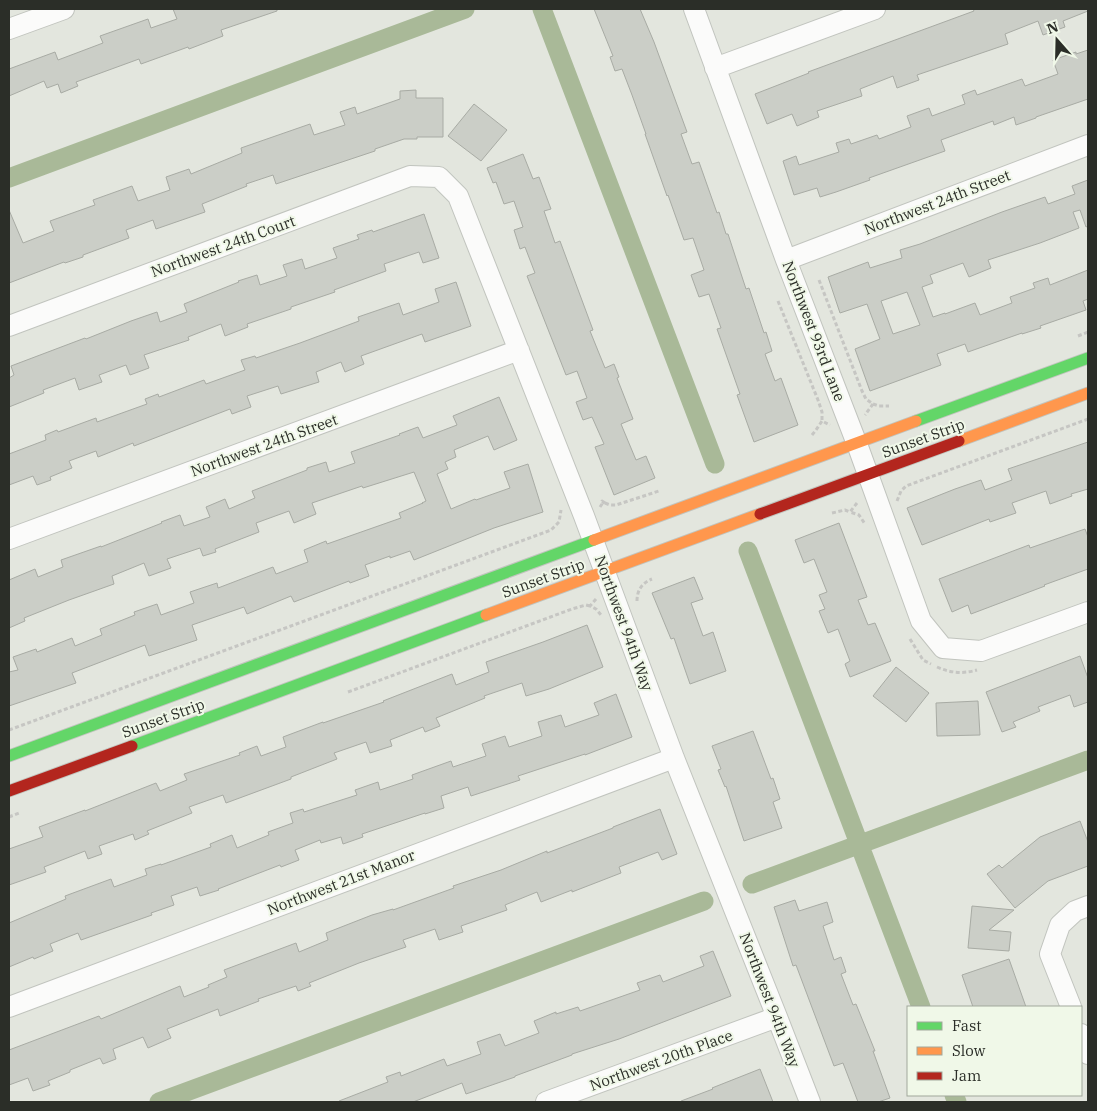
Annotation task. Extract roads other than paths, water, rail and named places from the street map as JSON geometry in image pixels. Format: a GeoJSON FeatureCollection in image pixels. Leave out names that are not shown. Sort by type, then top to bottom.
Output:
{"type":"FeatureCollection","features":[{"type":"Feature","properties":{"kind":"street"},"geometry":{"type":"LineString","coordinates":[[9,29],[64,9]]}},
{"type":"Feature","properties":{"kind":"street","name":"Northwest 93rd Lane"},"geometry":{"type":"LineString","coordinates":[[694,9],[786,260],[857,444],[921,621],[943,648],[981,651],[1088,612]]}},
{"type":"Feature","properties":{"kind":"street"},"geometry":{"type":"LineString","coordinates":[[715,68],[875,9]]}},
{"type":"Feature","properties":{"kind":"street","name":"Northwest 24th Street"},"geometry":{"type":"LineString","coordinates":[[786,260],[1088,145]]}},
{"type":"Feature","properties":{"kind":"street","name":"Northwest 24th Court"},"geometry":{"type":"LineString","coordinates":[[9,326],[410,176],[439,178]]}},
{"type":"Feature","properties":{"kind":"street","name":"Northwest 94th Way"},"geometry":{"type":"LineString","coordinates":[[439,178],[458,196],[594,541],[674,758],[810,1102]]}},
{"type":"Feature","properties":{"kind":"street","name":"Northwest 24th Street"},"geometry":{"type":"LineString","coordinates":[[9,539],[519,350]]}},
{"type":"Feature","properties":{"kind":"street","name":"Sunset Strip"},"geometry":{"type":"LineString","coordinates":[[9,756],[1088,358]]}},
{"type":"Feature","properties":{"kind":"street","name":"Sunset Strip"},"geometry":{"type":"LineString","coordinates":[[9,791],[1088,393]]}},
{"type":"Feature","properties":{"kind":"street","name":"Northwest 21st Manor"},"geometry":{"type":"LineString","coordinates":[[9,1007],[674,758]]}},
{"type":"Feature","properties":{"kind":"street"},"geometry":{"type":"LineString","coordinates":[[1070,1006],[1050,954],[1060,925],[1075,911],[1088,906]]}},
{"type":"Feature","properties":{"kind":"street","name":"Northwest 20th Place"},"geometry":{"type":"LineString","coordinates":[[546,1102],[777,1017]]}},
{"type":"Feature","properties":{"kind":"street"},"geometry":{"type":"LineString","coordinates":[[1082,1037],[1088,1054]]}},
{"type":"Feature","properties":{"kind":"waterway"},"geometry":{"type":"LineString","coordinates":[[9,178],[465,9]]}},
{"type":"Feature","properties":{"kind":"waterway"},"geometry":{"type":"LineString","coordinates":[[542,9],[715,464]]}},
{"type":"Feature","properties":{"kind":"waterway"},"geometry":{"type":"LineString","coordinates":[[748,551],[921,1006]]}},
{"type":"Feature","properties":{"kind":"waterway"},"geometry":{"type":"LineString","coordinates":[[752,884],[1088,760]]}},
{"type":"Feature","properties":{"kind":"waterway"},"geometry":{"type":"LineString","coordinates":[[159,1102],[704,901]]}},
{"type":"Feature","properties":{"kind":"waterway"},"geometry":{"type":"LineString","coordinates":[[954,1096],[957,1102]]}}]}
